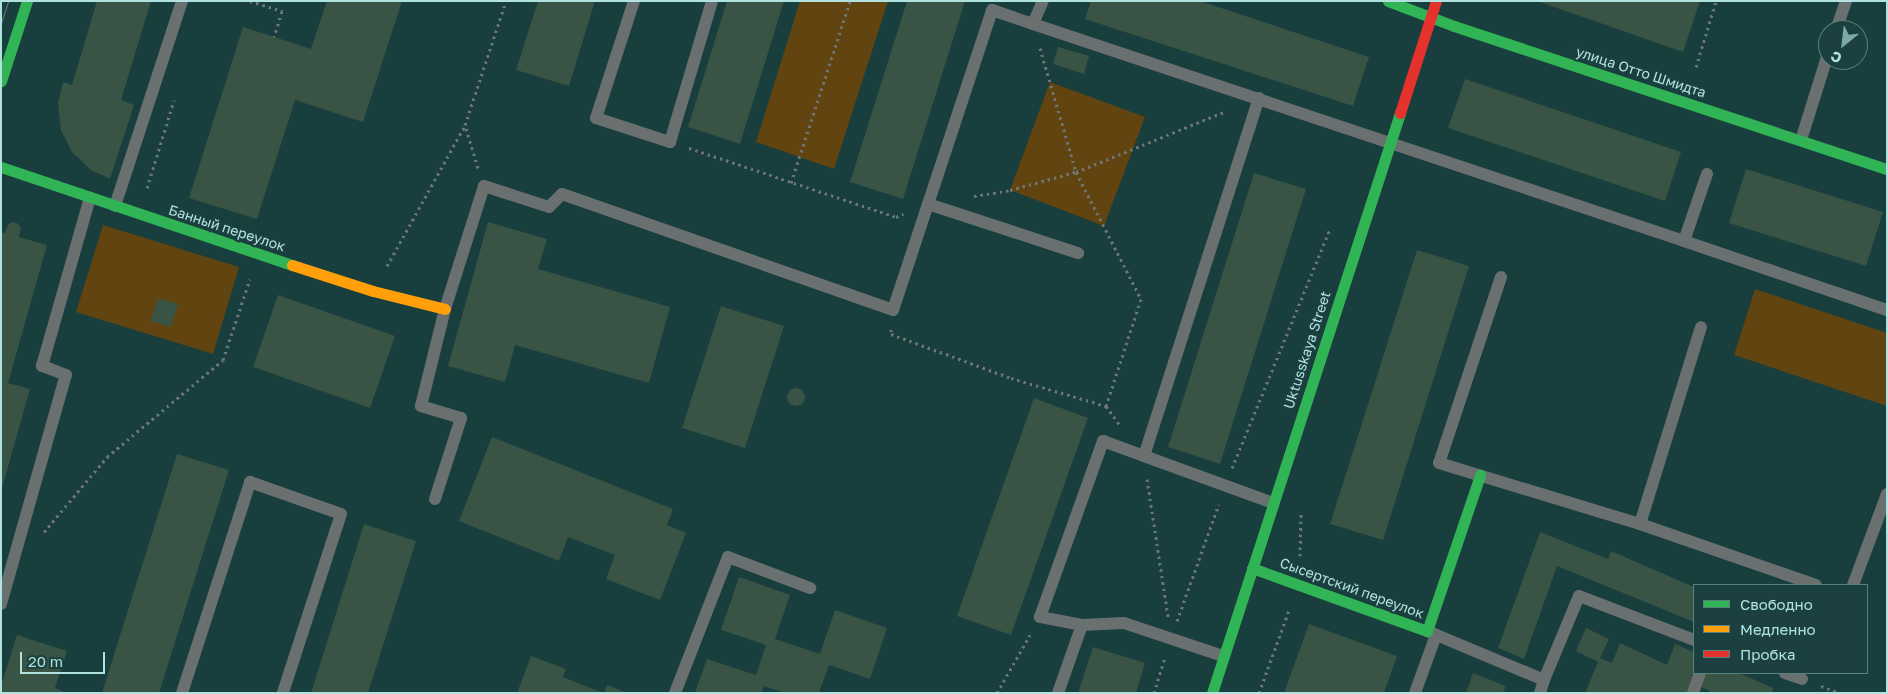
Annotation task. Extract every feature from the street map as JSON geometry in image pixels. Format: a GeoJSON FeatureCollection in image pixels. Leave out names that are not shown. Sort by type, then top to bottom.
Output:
{"type":"FeatureCollection","features":[{"type":"Feature","properties":{"kind":"street"},"geometry":{"type":"LineString","coordinates":[[1,82],[27,1]]}},
{"type":"Feature","properties":{"kind":"street","name":"улица Отто Шмидта"},"geometry":{"type":"LineString","coordinates":[[1388,1],[1887,169]]}},
{"type":"Feature","properties":{"kind":"street","name":"Uktusskaya Street"},"geometry":{"type":"LineString","coordinates":[[1212,693],[1436,1]]}},
{"type":"Feature","properties":{"kind":"street","name":"Банный переулок"},"geometry":{"type":"LineString","coordinates":[[1,167],[258,254],[374,291],[445,309]]}},
{"type":"Feature","properties":{"kind":"street","name":"Сысертский переулок"},"geometry":{"type":"LineString","coordinates":[[1252,568],[1431,633],[1480,474]]}},
{"type":"Feature","properties":{"kind":"lane"},"geometry":{"type":"LineString","coordinates":[[115,206],[182,1]]}},
{"type":"Feature","properties":{"kind":"lane"},"geometry":{"type":"LineString","coordinates":[[634,1],[596,118],[670,142],[712,1]]}},
{"type":"Feature","properties":{"kind":"lane"},"geometry":{"type":"LineString","coordinates":[[1033,24],[1043,1]]}},
{"type":"Feature","properties":{"kind":"lane"},"geometry":{"type":"LineString","coordinates":[[1839,20],[1846,1]]}},
{"type":"Feature","properties":{"kind":"lane"},"geometry":{"type":"LineString","coordinates":[[435,499],[461,418],[421,406],[445,309],[484,186],[549,207],[562,194],[893,310],[992,10],[1887,310]]}},
{"type":"Feature","properties":{"kind":"lane"},"geometry":{"type":"LineString","coordinates":[[1801,140],[1823,70]]}},
{"type":"Feature","properties":{"kind":"lane"},"geometry":{"type":"LineString","coordinates":[[1144,456],[1259,98]]}},
{"type":"Feature","properties":{"kind":"lane"},"geometry":{"type":"LineString","coordinates":[[1684,241],[1707,174]]}},
{"type":"Feature","properties":{"kind":"lane"},"geometry":{"type":"LineString","coordinates":[[1,604],[66,375],[42,366],[90,198]]}},
{"type":"Feature","properties":{"kind":"lane"},"geometry":{"type":"LineString","coordinates":[[928,204],[1078,253]]}},
{"type":"Feature","properties":{"kind":"lane"},"geometry":{"type":"LineString","coordinates":[[1501,277],[1439,463],[1640,524],[1813,584]]}},
{"type":"Feature","properties":{"kind":"lane"},"geometry":{"type":"LineString","coordinates":[[1640,524],[1701,327]]}},
{"type":"Feature","properties":{"kind":"lane"},"geometry":{"type":"LineString","coordinates":[[1224,656],[1124,623],[1082,625],[1040,617],[1103,441],[1273,503]]}},
{"type":"Feature","properties":{"kind":"lane"},"geometry":{"type":"LineString","coordinates":[[182,693],[250,482],[341,514],[284,693]]}},
{"type":"Feature","properties":{"kind":"lane"},"geometry":{"type":"LineString","coordinates":[[1853,584],[1887,494]]}},
{"type":"Feature","properties":{"kind":"lane"},"geometry":{"type":"LineString","coordinates":[[675,693],[728,557],[810,588]]}},
{"type":"Feature","properties":{"kind":"lane"},"geometry":{"type":"LineString","coordinates":[[1540,693],[1579,596],[1693,640]]}},
{"type":"Feature","properties":{"kind":"lane"},"geometry":{"type":"LineString","coordinates":[[1058,693],[1082,625]]}},
{"type":"Feature","properties":{"kind":"lane"},"geometry":{"type":"LineString","coordinates":[[1415,693],[1431,633],[1544,680]]}},
{"type":"Feature","properties":{"kind":"lane"},"geometry":{"type":"LineString","coordinates":[[1693,693],[1700,674]]}},
{"type":"Feature","properties":{"kind":"lane"},"geometry":{"type":"LineString","coordinates":[[1788,674],[1802,679]]}},
{"type":"Feature","properties":{"kind":"path"},"geometry":{"type":"LineString","coordinates":[[250,1],[282,11],[274,37]]}},
{"type":"Feature","properties":{"kind":"path"},"geometry":{"type":"LineString","coordinates":[[374,291],[465,125],[506,1]]}},
{"type":"Feature","properties":{"kind":"path"},"geometry":{"type":"LineString","coordinates":[[791,183],[850,1]]}},
{"type":"Feature","properties":{"kind":"path"},"geometry":{"type":"LineString","coordinates":[[1696,67],[1716,1]]}},
{"type":"Feature","properties":{"kind":"path"},"geometry":{"type":"LineString","coordinates":[[893,310],[891,334],[1011,378],[1106,406],[1141,299],[1076,172],[1033,24]]}},
{"type":"Feature","properties":{"kind":"path"},"geometry":{"type":"LineString","coordinates":[[139,214],[176,94]]}},
{"type":"Feature","properties":{"kind":"path"},"geometry":{"type":"LineString","coordinates":[[964,198],[1010,190],[1076,172],[1259,98]]}},
{"type":"Feature","properties":{"kind":"path"},"geometry":{"type":"LineString","coordinates":[[465,125],[484,186]]}},
{"type":"Feature","properties":{"kind":"path"},"geometry":{"type":"LineString","coordinates":[[670,142],[896,217],[928,204]]}},
{"type":"Feature","properties":{"kind":"path"},"geometry":{"type":"LineString","coordinates":[[1154,693],[1225,485],[1331,227]]}},
{"type":"Feature","properties":{"kind":"path"},"geometry":{"type":"LineString","coordinates":[[40,537],[106,457],[223,360],[258,254]]}},
{"type":"Feature","properties":{"kind":"path"},"geometry":{"type":"LineString","coordinates":[[1144,456],[1171,639]]}},
{"type":"Feature","properties":{"kind":"path"},"geometry":{"type":"LineString","coordinates":[[1259,693],[1299,584]]}},
{"type":"Feature","properties":{"kind":"path"},"geometry":{"type":"LineString","coordinates":[[997,693],[1040,617]]}},
{"type":"Feature","properties":{"kind":"shaded area"},"geometry":{"type":"Polygon","coordinates":[[[800,1],[888,1],[834,169],[756,142],[800,1]]]}},
{"type":"Feature","properties":{"kind":"shaded area"},"geometry":{"type":"Polygon","coordinates":[[[1050,82],[1145,117],[1104,226],[1010,190],[1050,82]]]}},
{"type":"Feature","properties":{"kind":"shaded area"},"geometry":{"type":"Polygon","coordinates":[[[103,225],[239,267],[213,354],[76,312],[103,225]]]}},
{"type":"Feature","properties":{"kind":"shaded area"},"geometry":{"type":"Polygon","coordinates":[[[1755,289],[1887,333],[1887,406],[1734,355],[1755,289]]]}},
{"type":"Feature","properties":{"kind":"building"},"geometry":{"type":"Polygon","coordinates":[[[97,1],[151,1],[121,100],[134,105],[110,179],[91,170],[72,152],[61,130],[58,103],[63,82],[72,85],[97,1]]]}},
{"type":"Feature","properties":{"kind":"building"},"geometry":{"type":"Polygon","coordinates":[[[327,1],[402,1],[363,122],[295,100],[257,219],[189,198],[243,27],[311,49],[327,1]]]}},
{"type":"Feature","properties":{"kind":"building"},"geometry":{"type":"Polygon","coordinates":[[[538,1],[595,1],[569,86],[516,70],[538,1]]]}},
{"type":"Feature","properties":{"kind":"building"},"geometry":{"type":"Polygon","coordinates":[[[727,1],[784,1],[740,144],[688,127],[727,1]]]}},
{"type":"Feature","properties":{"kind":"building"},"geometry":{"type":"Polygon","coordinates":[[[907,1],[965,1],[903,199],[850,182],[907,1]]]}},
{"type":"Feature","properties":{"kind":"building"},"geometry":{"type":"Polygon","coordinates":[[[1091,1],[1200,1],[1369,57],[1353,106],[1085,19],[1091,1]]]}},
{"type":"Feature","properties":{"kind":"building"},"geometry":{"type":"Polygon","coordinates":[[[1537,1],[1700,1],[1683,52],[1537,1]]]}},
{"type":"Feature","properties":{"kind":"building"},"geometry":{"type":"Polygon","coordinates":[[[1058,47],[1089,56],[1084,74],[1053,64],[1058,47]]]}},
{"type":"Feature","properties":{"kind":"building"},"geometry":{"type":"Polygon","coordinates":[[[1465,79],[1681,152],[1665,201],[1448,128],[1465,79]]]}},
{"type":"Feature","properties":{"kind":"building"},"geometry":{"type":"Polygon","coordinates":[[[1746,169],[1883,212],[1866,266],[1729,223],[1746,169]]]}},
{"type":"Feature","properties":{"kind":"building"},"geometry":{"type":"Polygon","coordinates":[[[1254,173],[1306,189],[1220,464],[1168,447],[1254,173]]]}},
{"type":"Feature","properties":{"kind":"building"},"geometry":{"type":"Polygon","coordinates":[[[12,222],[17,223],[21,228],[19,237],[47,245],[8,383],[30,389],[2,488],[1,232],[5,233],[8,225],[12,222]]]}},
{"type":"Feature","properties":{"kind":"building"},"geometry":{"type":"Polygon","coordinates":[[[488,222],[547,239],[538,269],[670,307],[649,383],[515,345],[505,382],[448,366],[488,222]]]}},
{"type":"Feature","properties":{"kind":"building"},"geometry":{"type":"Polygon","coordinates":[[[1417,250],[1469,266],[1383,540],[1330,524],[1417,250]]]}},
{"type":"Feature","properties":{"kind":"building"},"geometry":{"type":"Polygon","coordinates":[[[278,295],[395,336],[370,408],[253,367],[278,295]]]}},
{"type":"Feature","properties":{"kind":"building"},"geometry":{"type":"Polygon","coordinates":[[[158,298],[178,304],[171,327],[151,321],[158,298]]]}},
{"type":"Feature","properties":{"kind":"building"},"geometry":{"type":"Polygon","coordinates":[[[721,306],[784,326],[745,448],[682,428],[721,306]]]}},
{"type":"Feature","properties":{"kind":"building"},"geometry":{"type":"Polygon","coordinates":[[[796,388],[802,391],[805,397],[802,403],[796,406],[790,403],[787,397],[790,391],[796,388]]]}},
{"type":"Feature","properties":{"kind":"building"},"geometry":{"type":"Polygon","coordinates":[[[1034,398],[1088,418],[1011,635],[957,616],[1034,398]]]}},
{"type":"Feature","properties":{"kind":"building"},"geometry":{"type":"Polygon","coordinates":[[[492,437],[673,509],[667,525],[686,533],[660,600],[606,579],[615,555],[568,537],[559,561],[459,521],[492,437]]]}},
{"type":"Feature","properties":{"kind":"building"},"geometry":{"type":"Polygon","coordinates":[[[177,454],[229,470],[159,693],[102,693],[177,454]]]}},
{"type":"Feature","properties":{"kind":"building"},"geometry":{"type":"Polygon","coordinates":[[[364,524],[416,541],[368,693],[311,693],[364,524]]]}},
{"type":"Feature","properties":{"kind":"building"},"geometry":{"type":"Polygon","coordinates":[[[1540,532],[1608,559],[1611,551],[1693,587],[1693,622],[1557,566],[1524,659],[1498,648],[1540,532]]]}},
{"type":"Feature","properties":{"kind":"building"},"geometry":{"type":"Polygon","coordinates":[[[739,577],[790,595],[775,639],[820,654],[835,610],[887,628],[870,679],[829,665],[819,693],[785,693],[764,686],[761,693],[695,693],[707,659],[756,675],[766,645],[721,630],[739,577]]]}},
{"type":"Feature","properties":{"kind":"building"},"geometry":{"type":"Polygon","coordinates":[[[1309,624],[1397,656],[1384,693],[1284,693],[1309,624]]]}},
{"type":"Feature","properties":{"kind":"building"},"geometry":{"type":"Polygon","coordinates":[[[1586,628],[1609,639],[1600,658],[1612,663],[1620,643],[1667,665],[1675,644],[1693,652],[1694,674],[1688,693],[1585,693],[1598,662],[1576,651],[1586,628]]]}},
{"type":"Feature","properties":{"kind":"building"},"geometry":{"type":"Polygon","coordinates":[[[17,635],[67,651],[55,688],[67,693],[1,693],[1,686],[17,635]]]}},
{"type":"Feature","properties":{"kind":"building"},"geometry":{"type":"Polygon","coordinates":[[[1093,647],[1145,663],[1136,693],[1078,693],[1093,647]]]}},
{"type":"Feature","properties":{"kind":"building"},"geometry":{"type":"Polygon","coordinates":[[[531,656],[566,669],[563,677],[603,693],[517,693],[531,656]]]}},
{"type":"Feature","properties":{"kind":"building"},"geometry":{"type":"Polygon","coordinates":[[[1473,673],[1506,686],[1503,693],[1466,693],[1473,673]]]}},
{"type":"Feature","properties":{"kind":"building"},"geometry":{"type":"Polygon","coordinates":[[[1705,674],[1741,674],[1773,688],[1772,693],[1709,693],[1710,691],[1699,686],[1705,674]]]}},
{"type":"Feature","properties":{"kind":"building"},"geometry":{"type":"Polygon","coordinates":[[[607,685],[628,693],[604,693],[607,685]]]}},
{"type":"Feature","properties":{"kind":"tram line"},"geometry":{"type":"LineString","coordinates":[[1,23],[8,1]]}},
{"type":"Feature","properties":{"kind":"traffic: fast"},"geometry":{"type":"LineString","coordinates":[[1,81],[27,1]]}},
{"type":"Feature","properties":{"kind":"traffic: fast"},"geometry":{"type":"LineString","coordinates":[[1388,1],[1454,26],[1887,169]]}},
{"type":"Feature","properties":{"kind":"traffic: fast"},"geometry":{"type":"LineString","coordinates":[[1212,693],[1400,113]]}},
{"type":"Feature","properties":{"kind":"traffic: fast"},"geometry":{"type":"LineString","coordinates":[[1,167],[292,265]]}},
{"type":"Feature","properties":{"kind":"traffic: fast"},"geometry":{"type":"LineString","coordinates":[[1252,568],[1427,631],[1480,475]]}},
{"type":"Feature","properties":{"kind":"traffic: slow"},"geometry":{"type":"LineString","coordinates":[[292,265],[373,291],[445,309]]}},
{"type":"Feature","properties":{"kind":"traffic: jam"},"geometry":{"type":"LineString","coordinates":[[1400,113],[1436,1]]}}]}
